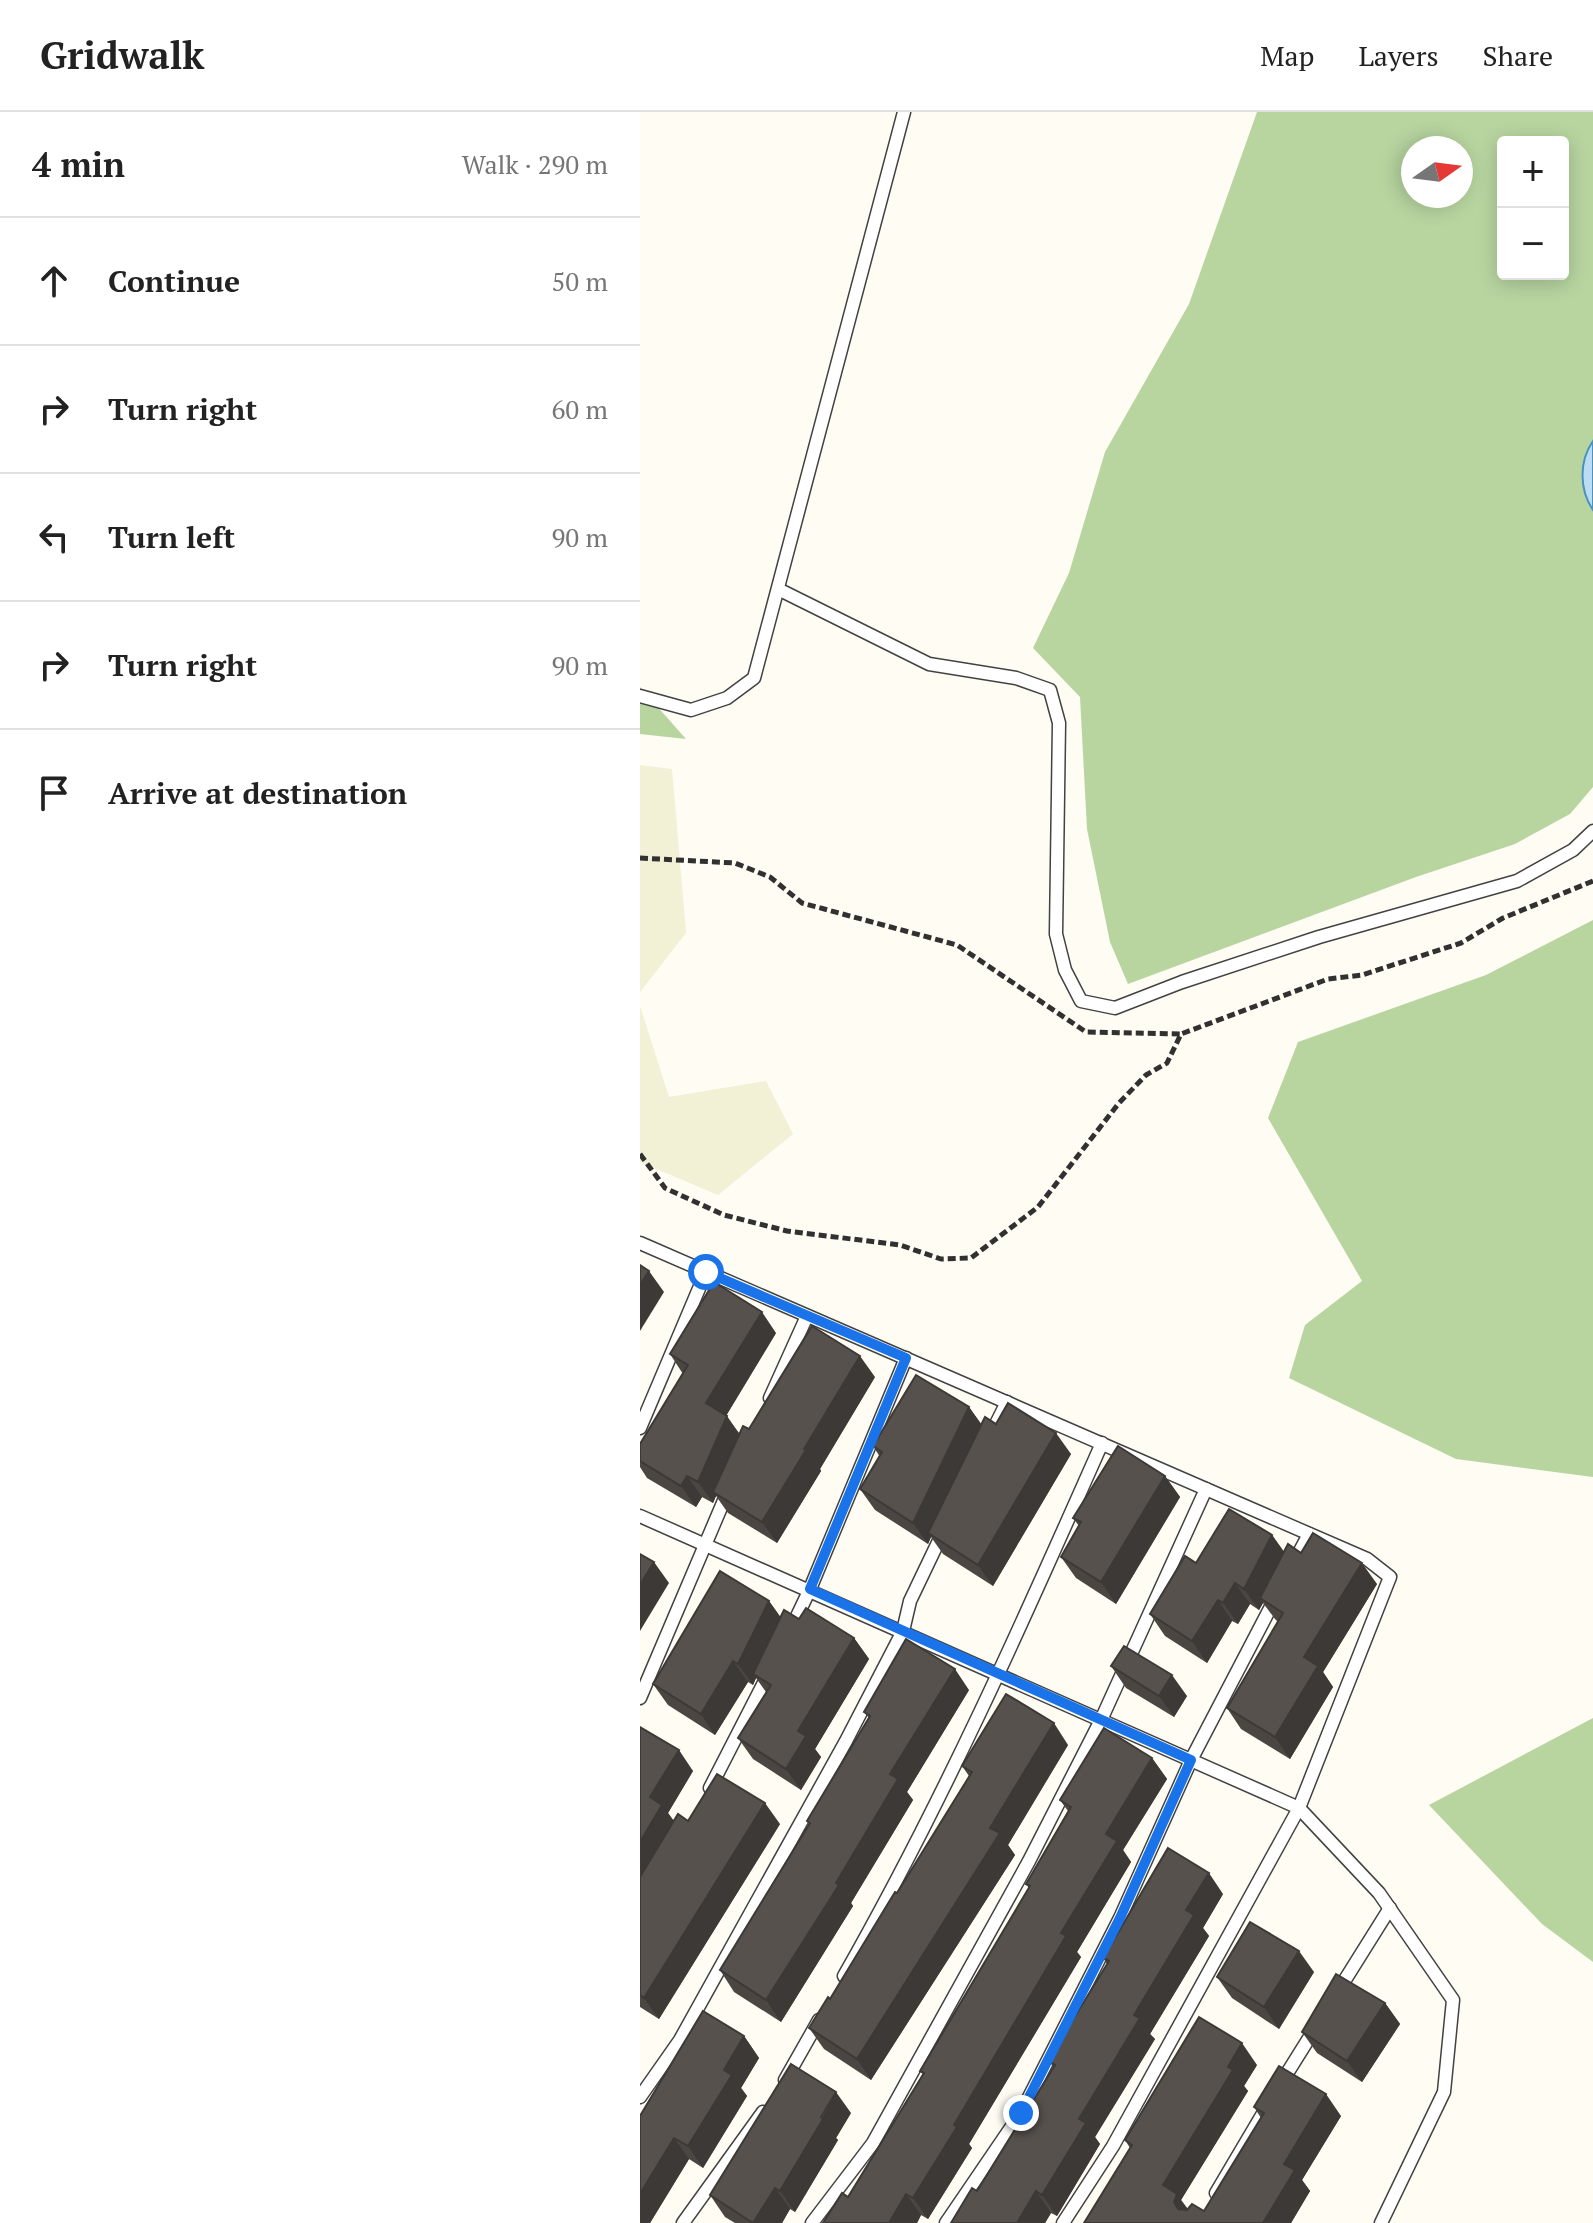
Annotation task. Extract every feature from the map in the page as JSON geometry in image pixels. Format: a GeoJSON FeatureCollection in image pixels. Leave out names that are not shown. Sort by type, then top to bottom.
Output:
{"type":"FeatureCollection","features":[{"type":"Feature","properties":{"kind":"lane"},"geometry":{"type":"LineString","coordinates":[[640,696],[691,710],[727,698],[754,678],[780,590],[904,112]]}},
{"type":"Feature","properties":{"kind":"lane"},"geometry":{"type":"LineString","coordinates":[[780,590],[929,664],[1016,678],[1050,690],[1059,723],[1056,934],[1065,970],[1081,1001],[1115,1008],[1182,982],[1319,937],[1517,881],[1573,850],[1593,831]]}},
{"type":"Feature","properties":{"kind":"lane"},"geometry":{"type":"LineString","coordinates":[[640,1243],[1367,1559],[1390,1577],[1299,1808],[1113,2146],[1063,2223]]}},
{"type":"Feature","properties":{"kind":"lane"},"geometry":{"type":"LineString","coordinates":[[640,1428],[706,1272]]}},
{"type":"Feature","properties":{"kind":"lane"},"geometry":{"type":"LineString","coordinates":[[762,1415],[807,1316]]}},
{"type":"Feature","properties":{"kind":"lane"},"geometry":{"type":"LineString","coordinates":[[782,1647],[810,1589],[906,1358]]}},
{"type":"Feature","properties":{"kind":"lane"},"geometry":{"type":"LineString","coordinates":[[986,1444],[1007,1402]]}},
{"type":"Feature","properties":{"kind":"lane"},"geometry":{"type":"LineString","coordinates":[[835,1993],[895,1888],[999,1675],[1102,1443]]}},
{"type":"Feature","properties":{"kind":"lane"},"geometry":{"type":"LineString","coordinates":[[640,1698],[737,1472]]}},
{"type":"Feature","properties":{"kind":"lane"},"geometry":{"type":"LineString","coordinates":[[812,2223],[873,2143],[1029,1861],[1101,1720],[1206,1489]]}},
{"type":"Feature","properties":{"kind":"lane"},"geometry":{"type":"LineString","coordinates":[[640,1516],[1299,1808],[1379,1893],[1453,2000],[1444,2092],[1381,2223]]}},
{"type":"Feature","properties":{"kind":"lane"},"geometry":{"type":"LineString","coordinates":[[640,2097],[680,2040],[846,1741],[903,1631],[910,1601],[951,1516]]}},
{"type":"Feature","properties":{"kind":"lane"},"geometry":{"type":"LineString","coordinates":[[1287,1576],[1309,1534]]}},
{"type":"Feature","properties":{"kind":"lane"},"geometry":{"type":"LineString","coordinates":[[946,2223],[1021,2113],[1120,1918],[1191,1760],[1279,1590]]}},
{"type":"Feature","properties":{"kind":"lane"},"geometry":{"type":"LineString","coordinates":[[703,1801],[775,1661]]}},
{"type":"Feature","properties":{"kind":"lane"},"geometry":{"type":"LineString","coordinates":[[1333,1999],[1390,1908]]}},
{"type":"Feature","properties":{"kind":"lane"},"geometry":{"type":"LineString","coordinates":[[683,2223],[782,2085],[827,2006]]}},
{"type":"Feature","properties":{"kind":"lane"},"geometry":{"type":"LineString","coordinates":[[1206,2210],[1325,2012]]}},
{"type":"Feature","properties":{"kind":"path"},"geometry":{"type":"LineString","coordinates":[[640,858],[735,863],[770,877],[802,903],[957,945],[1086,1032],[1181,1034],[1328,979],[1362,975],[1461,943],[1503,918],[1593,881]]}},
{"type":"Feature","properties":{"kind":"path"},"geometry":{"type":"LineString","coordinates":[[640,1154],[665,1188],[724,1215],[787,1231],[900,1245],[941,1259],[971,1258],[1038,1207],[1119,1103],[1146,1075],[1167,1063],[1181,1034]]}},
{"type":"Feature","properties":{"kind":"shaded area"},"geometry":{"type":"Polygon","coordinates":[[[640,765],[672,769],[686,933],[640,992],[640,765]]]}},
{"type":"Feature","properties":{"kind":"shaded area"},"geometry":{"type":"Polygon","coordinates":[[[640,1006],[669,1097],[766,1081],[793,1134],[718,1195],[640,1162],[640,1006]]]}},
{"type":"Feature","properties":{"kind":"green space"},"geometry":{"type":"Polygon","coordinates":[[[1257,112],[1593,112],[1593,787],[1570,814],[1515,844],[1416,877],[1128,984],[1110,942],[1087,829],[1080,697],[1033,648],[1069,573],[1105,452],[1189,304],[1257,112]]]}},
{"type":"Feature","properties":{"kind":"green space"},"geometry":{"type":"Polygon","coordinates":[[[640,687],[686,739],[640,734],[640,687]]]}},
{"type":"Feature","properties":{"kind":"green space"},"geometry":{"type":"Polygon","coordinates":[[[1593,920],[1593,1477],[1456,1459],[1289,1378],[1305,1325],[1362,1281],[1268,1118],[1298,1042],[1486,975],[1593,920]]]}},
{"type":"Feature","properties":{"kind":"green space"},"geometry":{"type":"Polygon","coordinates":[[[1593,1718],[1593,1962],[1542,1924],[1429,1805],[1593,1718]]]}},
{"type":"Feature","properties":{"kind":"water"},"geometry":{"type":"Polygon","coordinates":[[[1593,441],[1593,510],[1585,493],[1582,475],[1585,457],[1593,441]]]}},
{"type":"Feature","properties":{"kind":"building"},"geometry":{"type":"Polygon","coordinates":[[[640,1265],[649,1271],[640,1285],[640,1265]]]}},
{"type":"Feature","properties":{"kind":"building"},"geometry":{"type":"Polygon","coordinates":[[[714,1282],[762,1312],[706,1403],[727,1416],[698,1482],[687,1476],[681,1486],[640,1461],[640,1444],[688,1365],[670,1354],[714,1282]]]}},
{"type":"Feature","properties":{"kind":"building"},"geometry":{"type":"Polygon","coordinates":[[[812,1326],[860,1356],[762,1522],[713,1492],[743,1426],[749,1429],[812,1326]]]}},
{"type":"Feature","properties":{"kind":"building"},"geometry":{"type":"Polygon","coordinates":[[[916,1375],[969,1407],[913,1523],[860,1489],[882,1452],[873,1446],[916,1375]]]}},
{"type":"Feature","properties":{"kind":"building"},"geometry":{"type":"Polygon","coordinates":[[[1008,1403],[1056,1433],[978,1565],[928,1533],[985,1417],[996,1424],[1008,1403]]]}},
{"type":"Feature","properties":{"kind":"building"},"geometry":{"type":"Polygon","coordinates":[[[1118,1446],[1165,1476],[1101,1582],[1061,1557],[1081,1522],[1073,1518],[1118,1446]]]}},
{"type":"Feature","properties":{"kind":"building"},"geometry":{"type":"Polygon","coordinates":[[[1229,1509],[1272,1535],[1244,1589],[1235,1583],[1223,1603],[1218,1600],[1192,1641],[1150,1614],[1185,1556],[1196,1563],[1229,1509]]]}},
{"type":"Feature","properties":{"kind":"building"},"geometry":{"type":"Polygon","coordinates":[[[1313,1533],[1362,1563],[1304,1657],[1318,1666],[1275,1737],[1227,1708],[1283,1613],[1260,1598],[1288,1544],[1301,1553],[1313,1533]]]}},
{"type":"Feature","properties":{"kind":"building"},"geometry":{"type":"Polygon","coordinates":[[[640,1554],[654,1562],[640,1585],[640,1554]]]}},
{"type":"Feature","properties":{"kind":"building"},"geometry":{"type":"Polygon","coordinates":[[[720,1571],[769,1601],[738,1664],[733,1661],[701,1714],[653,1684],[720,1571]]]}},
{"type":"Feature","properties":{"kind":"building"},"geometry":{"type":"Polygon","coordinates":[[[806,1608],[854,1638],[798,1731],[806,1736],[786,1769],[738,1738],[771,1685],[753,1674],[784,1610],[799,1619],[806,1608]]]}},
{"type":"Feature","properties":{"kind":"building"},"geometry":{"type":"Polygon","coordinates":[[[906,1639],[955,1669],[890,1774],[898,1779],[836,1883],[839,1885],[766,2000],[720,1970],[810,1823],[807,1821],[870,1716],[864,1712],[906,1639]]]}},
{"type":"Feature","properties":{"kind":"building"},"geometry":{"type":"Polygon","coordinates":[[[1124,1646],[1172,1675],[1159,1696],[1111,1666],[1124,1646]]]}},
{"type":"Feature","properties":{"kind":"building"},"geometry":{"type":"Polygon","coordinates":[[[1006,1694],[1054,1723],[990,1828],[1000,1833],[857,2059],[809,2028],[972,1772],[962,1766],[1006,1694]]]}},
{"type":"Feature","properties":{"kind":"building"},"geometry":{"type":"Polygon","coordinates":[[[640,1727],[679,1750],[650,1797],[662,1805],[640,1842],[640,1727]]]}},
{"type":"Feature","properties":{"kind":"building"},"geometry":{"type":"Polygon","coordinates":[[[1104,1728],[1152,1758],[1106,1834],[1117,1841],[1061,1933],[1066,1936],[913,2198],[906,2194],[889,2223],[823,2223],[842,2193],[848,2197],[924,2073],[920,2071],[1030,1886],[1026,1884],[1071,1807],[1060,1800],[1104,1728]]]}},
{"type":"Feature","properties":{"kind":"building"},"geometry":{"type":"Polygon","coordinates":[[[717,1774],[765,1803],[644,1998],[640,1995],[640,1877],[678,1814],[688,1821],[717,1774]]]}},
{"type":"Feature","properties":{"kind":"building"},"geometry":{"type":"Polygon","coordinates":[[[1168,1848],[1209,1873],[1186,1910],[1194,1915],[1134,2015],[1140,2018],[1079,2119],[1086,2123],[1042,2195],[1036,2191],[1017,2223],[951,2223],[972,2188],[977,2191],[1055,2065],[1048,2060],[1109,1961],[1103,1958],[1168,1848]]]}},
{"type":"Feature","properties":{"kind":"building"},"geometry":{"type":"Polygon","coordinates":[[[1250,1922],[1299,1951],[1264,2007],[1217,1977],[1250,1922]]]}},
{"type":"Feature","properties":{"kind":"building"},"geometry":{"type":"Polygon","coordinates":[[[1336,1974],[1385,2003],[1347,2061],[1302,2032],[1336,1974]]]}},
{"type":"Feature","properties":{"kind":"building"},"geometry":{"type":"Polygon","coordinates":[[[703,2011],[744,2036],[724,2070],[732,2075],[688,2146],[674,2138],[640,2194],[640,2116],[703,2011]]]}},
{"type":"Feature","properties":{"kind":"building"},"geometry":{"type":"Polygon","coordinates":[[[1199,2017],[1242,2043],[1228,2067],[1233,2070],[1163,2185],[1177,2194],[1174,2202],[1178,2209],[1187,2210],[1192,2204],[1204,2211],[1264,2113],[1254,2107],[1279,2066],[1326,2094],[1284,2164],[1295,2170],[1263,2223],[1084,2223],[1132,2145],[1125,2140],[1199,2017]]]}},
{"type":"Feature","properties":{"kind":"building"},"geometry":{"type":"Polygon","coordinates":[[[791,2064],[836,2092],[780,2191],[775,2188],[753,2223],[710,2195],[791,2064]]]}},
{"type":"Feature","properties":{"kind":"route"},"geometry":{"type":"LineString","coordinates":[[706,1272],[906,1358],[810,1589],[1191,1760],[1120,1918],[1021,2113]]}}]}
